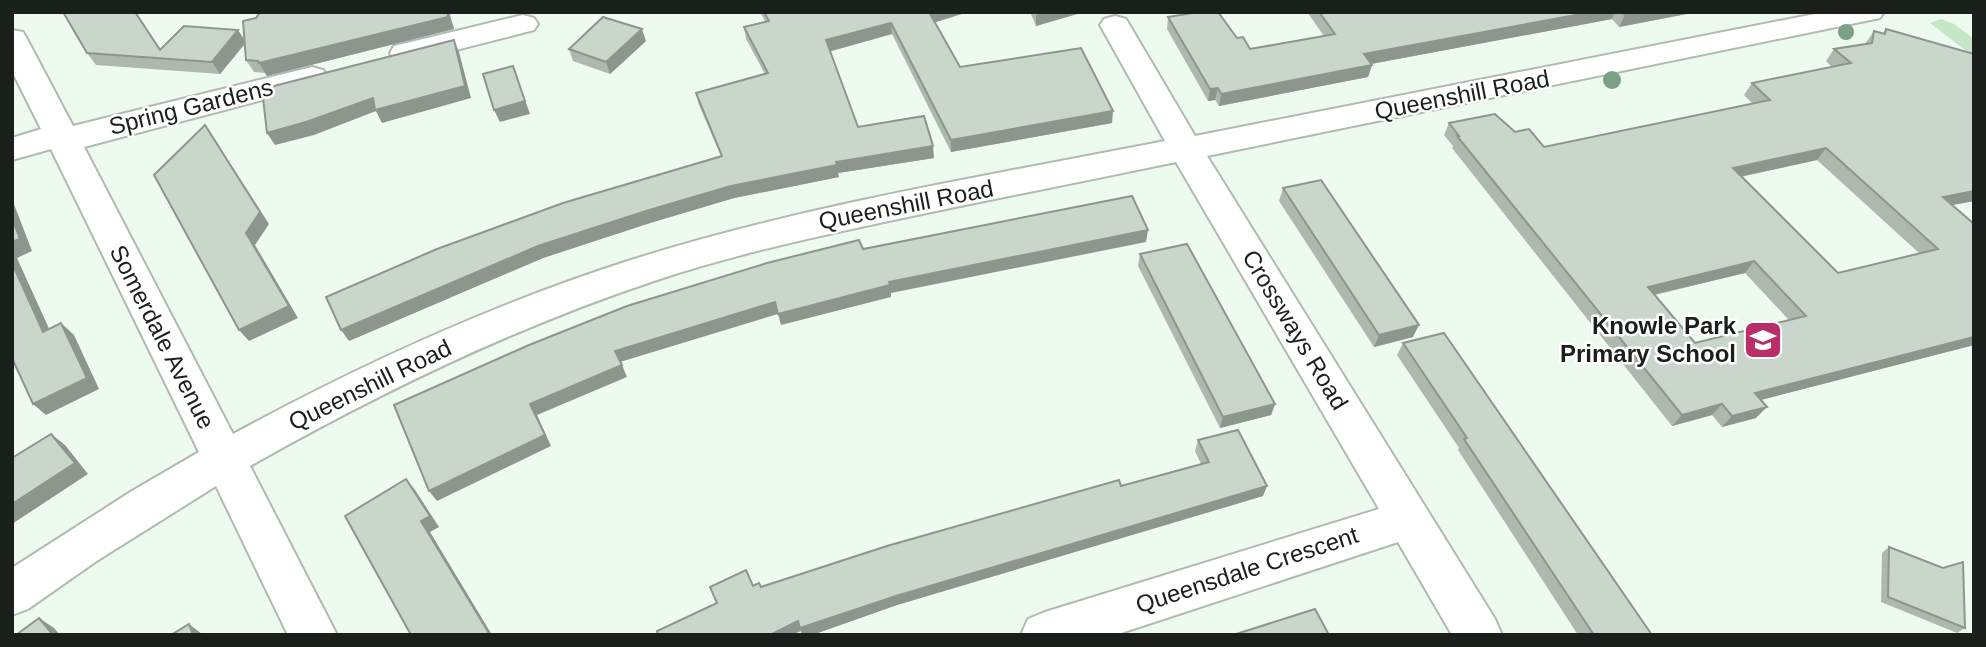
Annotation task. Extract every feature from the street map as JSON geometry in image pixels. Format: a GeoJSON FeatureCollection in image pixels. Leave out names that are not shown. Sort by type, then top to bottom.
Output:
{"type":"FeatureCollection","features":[{"type":"Feature","properties":{"kind":"street","name":"Queenshill Road"},"geometry":{"type":"LineString","coordinates":[[12,594],[74,551],[224,460],[351,391],[457,341],[589,289],[703,252],[809,224],[1613,66],[1869,12]]}},
{"type":"Feature","properties":{"kind":"street"},"geometry":{"type":"LineString","coordinates":[[378,60],[523,24]]}},
{"type":"Feature","properties":{"kind":"street","name":"Crossways Road"},"geometry":{"type":"LineString","coordinates":[[1115,25],[1185,148],[1478,635]]}},
{"type":"Feature","properties":{"kind":"street","name":"Somerdale Avenue"},"geometry":{"type":"LineString","coordinates":[[12,39],[313,635]]}},
{"type":"Feature","properties":{"kind":"street","name":"Spring Gardens"},"geometry":{"type":"LineString","coordinates":[[12,149],[88,133],[339,70]]}},
{"type":"Feature","properties":{"kind":"street","name":"Queensdale Crescent"},"geometry":{"type":"LineString","coordinates":[[1045,635],[1409,519]]}},
{"type":"Feature","properties":{"kind":"green space"},"geometry":{"type":"Polygon","coordinates":[[[1941,19],[1954,24],[1974,39],[1974,57],[1930,23],[1941,19]]]}},
{"type":"Feature","properties":{"kind":"building"},"geometry":{"type":"Polygon","coordinates":[[[63,12],[135,12],[160,50],[184,26],[238,30],[212,62],[87,53],[63,12]]]}},
{"type":"Feature","properties":{"kind":"building"},"geometry":{"type":"Polygon","coordinates":[[[260,12],[447,12],[448,17],[259,63],[246,60],[243,21],[256,18],[260,12]]]}},
{"type":"Feature","properties":{"kind":"building"},"geometry":{"type":"Polygon","coordinates":[[[764,12],[929,12],[960,67],[1081,48],[1113,111],[951,140],[891,23],[826,40],[858,127],[924,116],[933,146],[836,162],[837,165],[731,186],[646,211],[538,246],[341,330],[326,297],[437,249],[563,203],[722,156],[696,93],[768,73],[744,27],[769,21],[764,12]]]}},
{"type":"Feature","properties":{"kind":"building"},"geometry":{"type":"Polygon","coordinates":[[[1218,12],[1237,38],[1243,37],[1250,49],[1335,34],[1319,12],[1592,12],[1364,54],[1372,65],[1221,94],[1218,88],[1210,89],[1168,17],[1218,12]]]}},
{"type":"Feature","properties":{"kind":"building"},"geometry":{"type":"Polygon","coordinates":[[[603,17],[642,29],[606,62],[569,49],[603,17]]]}},
{"type":"Feature","properties":{"kind":"building","name":"Knowle Park Primary School"},"geometry":{"type":"Polygon","coordinates":[[[1886,29],[1974,54],[1974,191],[1943,197],[1974,224],[1974,337],[1755,393],[1767,407],[1732,416],[1722,404],[1682,415],[1449,123],[1495,114],[1515,132],[1529,129],[1544,147],[1770,100],[1752,83],[1851,63],[1834,49],[1872,43],[1874,31],[1885,34],[1886,29]],[[1826,148],[1733,168],[1838,273],[1938,249],[1826,148]],[[1754,261],[1648,287],[1695,343],[1806,316],[1754,261]]]}},
{"type":"Feature","properties":{"kind":"building"},"geometry":{"type":"Polygon","coordinates":[[[454,40],[465,86],[375,110],[373,98],[267,133],[262,89],[454,40]]]}},
{"type":"Feature","properties":{"kind":"building"},"geometry":{"type":"Polygon","coordinates":[[[513,66],[525,101],[494,110],[483,74],[513,66]]]}},
{"type":"Feature","properties":{"kind":"building"},"geometry":{"type":"Polygon","coordinates":[[[205,125],[260,212],[246,233],[289,306],[239,330],[154,175],[205,125]]]}},
{"type":"Feature","properties":{"kind":"building"},"geometry":{"type":"Polygon","coordinates":[[[1321,180],[1419,325],[1379,335],[1283,188],[1321,180]]]}},
{"type":"Feature","properties":{"kind":"building"},"geometry":{"type":"Polygon","coordinates":[[[1132,196],[1148,230],[889,282],[890,285],[778,314],[775,302],[615,351],[622,365],[530,404],[545,435],[429,491],[394,405],[529,345],[627,306],[767,263],[859,240],[863,249],[1132,196]]]}},
{"type":"Feature","properties":{"kind":"building"},"geometry":{"type":"Polygon","coordinates":[[[12,218],[20,239],[12,242],[12,218]]]}},
{"type":"Feature","properties":{"kind":"building"},"geometry":{"type":"Polygon","coordinates":[[[1187,244],[1275,404],[1223,417],[1140,254],[1187,244]]]}},
{"type":"Feature","properties":{"kind":"building"},"geometry":{"type":"Polygon","coordinates":[[[12,263],[43,332],[61,323],[87,378],[33,404],[12,358],[12,263]]]}},
{"type":"Feature","properties":{"kind":"building"},"geometry":{"type":"Polygon","coordinates":[[[1444,333],[1652,635],[1594,635],[1403,343],[1444,333]]]}},
{"type":"Feature","properties":{"kind":"building"},"geometry":{"type":"Polygon","coordinates":[[[1238,430],[1267,486],[896,596],[800,628],[798,621],[770,635],[658,635],[657,631],[717,603],[710,587],[746,570],[753,586],[759,583],[761,587],[887,546],[1119,480],[1121,486],[1209,462],[1198,440],[1238,430]]]}},
{"type":"Feature","properties":{"kind":"building"},"geometry":{"type":"Polygon","coordinates":[[[51,434],[75,463],[12,504],[12,458],[51,434]]]}},
{"type":"Feature","properties":{"kind":"building"},"geometry":{"type":"Polygon","coordinates":[[[406,479],[430,516],[421,521],[490,635],[411,635],[345,516],[406,479]]]}},
{"type":"Feature","properties":{"kind":"building"},"geometry":{"type":"Polygon","coordinates":[[[1889,547],[1943,568],[1963,562],[1965,628],[1888,597],[1889,547]]]}},
{"type":"Feature","properties":{"kind":"building"},"geometry":{"type":"Polygon","coordinates":[[[1315,609],[1329,635],[1233,635],[1315,609]]]}},
{"type":"Feature","properties":{"kind":"building"},"geometry":{"type":"Polygon","coordinates":[[[39,618],[53,635],[16,635],[39,618]]]}},
{"type":"Feature","properties":{"kind":"building"},"geometry":{"type":"Polygon","coordinates":[[[189,624],[193,635],[171,635],[189,624]]]}},
{"type":"Feature","properties":{"kind":"place","name":"Knowle Park Primary School"},"geometry":{"type":"Point","coordinates":[1763,340]}}]}
